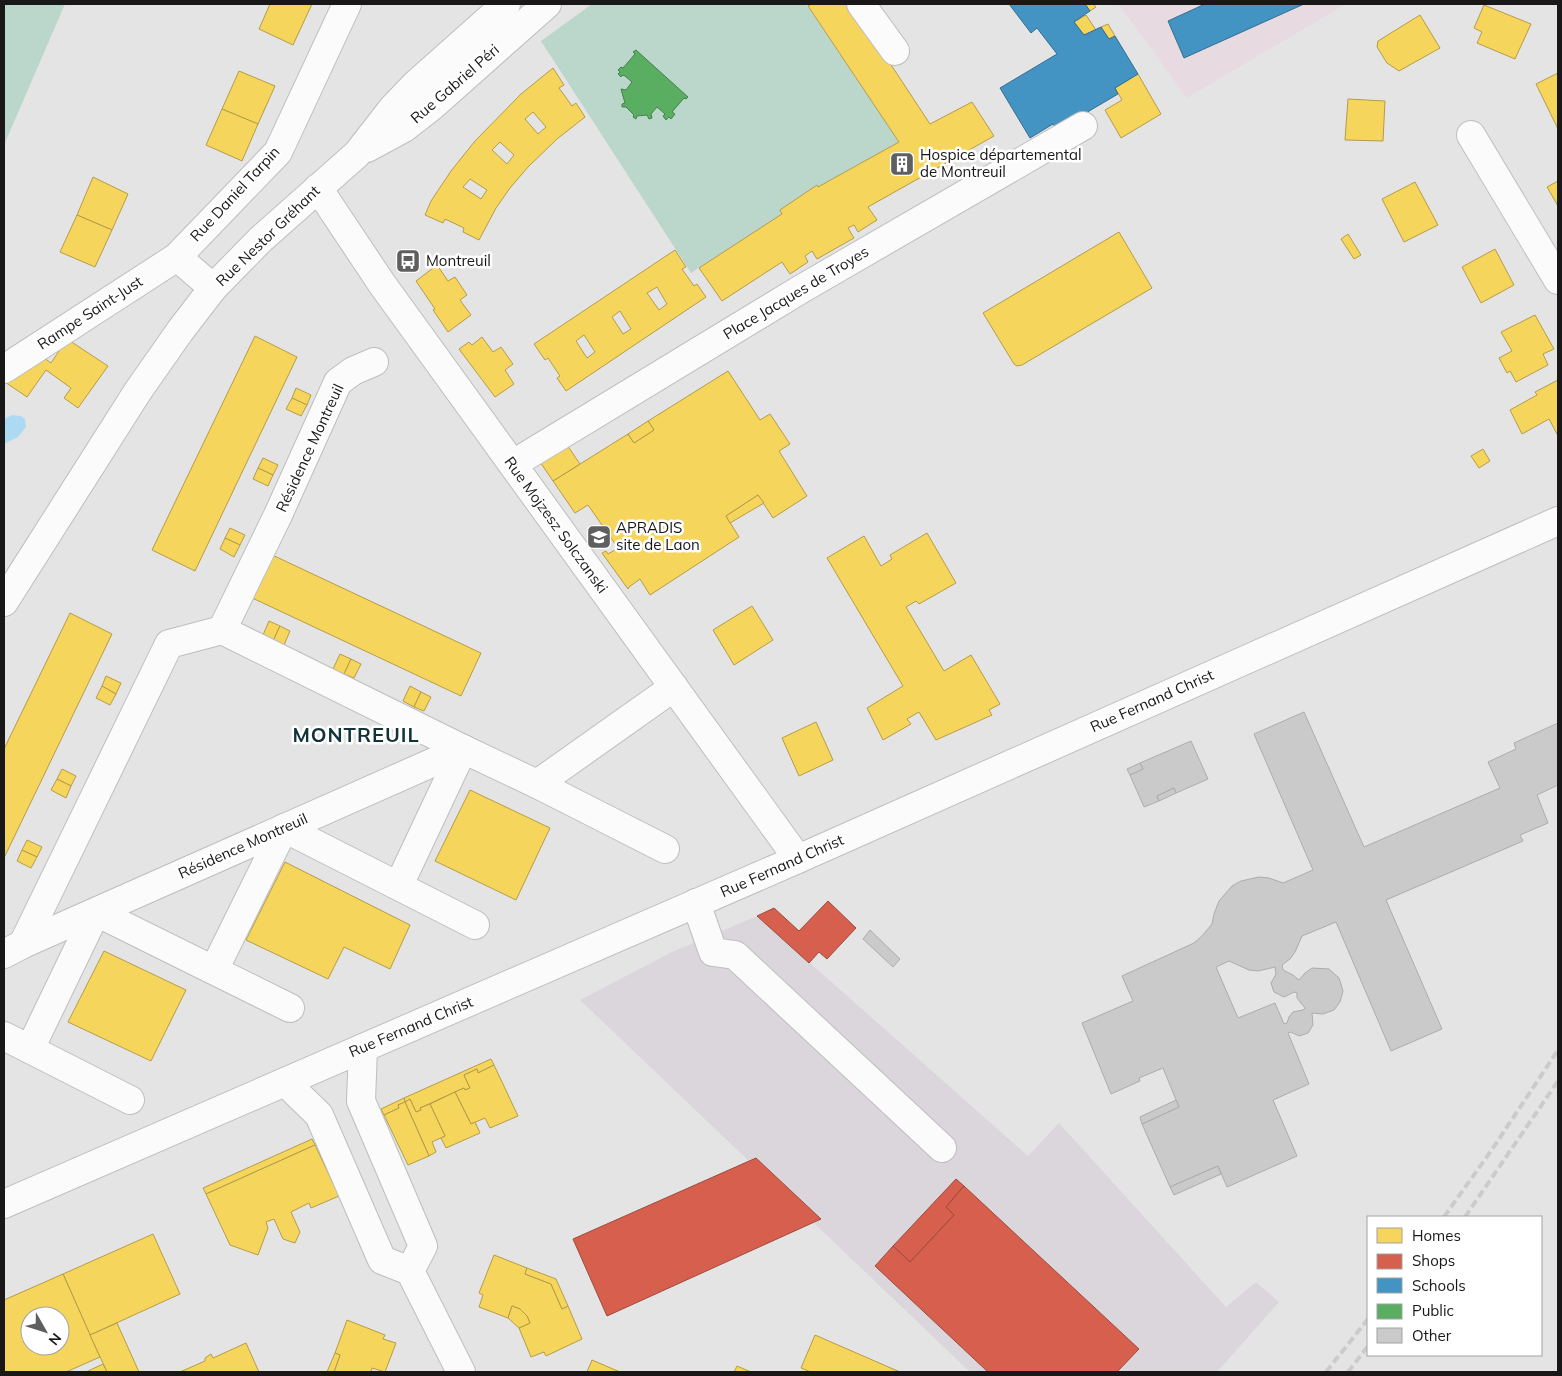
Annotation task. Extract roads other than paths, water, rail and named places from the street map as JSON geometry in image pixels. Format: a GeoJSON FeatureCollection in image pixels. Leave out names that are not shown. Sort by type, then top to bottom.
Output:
{"type":"FeatureCollection","features":[{"type":"Feature","properties":{"kind":"street","name":"Rue Daniel Tarpin"},"geometry":{"type":"LineString","coordinates":[[177,257],[278,152],[347,4]]}},
{"type":"Feature","properties":{"kind":"street","name":"Rue Nestor Gréhant"},"geometry":{"type":"LineString","coordinates":[[4,602],[138,391],[213,288],[260,240],[357,154],[392,109],[416,84],[506,4]]}},
{"type":"Feature","properties":{"kind":"street","name":"Rue Gabriel Péri"},"geometry":{"type":"LineString","coordinates":[[357,154],[404,128],[431,107],[547,4]]}},
{"type":"Feature","properties":{"kind":"street"},"geometry":{"type":"LineString","coordinates":[[862,4],[895,51]]}},
{"type":"Feature","properties":{"kind":"street","name":"Place Jacques de Troyes"},"geometry":{"type":"LineString","coordinates":[[513,464],[803,288],[1083,126]]}},
{"type":"Feature","properties":{"kind":"street"},"geometry":{"type":"LineString","coordinates":[[1471,135],[1558,280]]}},
{"type":"Feature","properties":{"kind":"street","name":"Rue Mojzesz Solczanski"},"geometry":{"type":"LineString","coordinates":[[318,188],[382,284],[798,859]]}},
{"type":"Feature","properties":{"kind":"street"},"geometry":{"type":"LineString","coordinates":[[177,257],[213,288]]}},
{"type":"Feature","properties":{"kind":"street","name":"Rampe Saint-Just"},"geometry":{"type":"LineString","coordinates":[[4,369],[177,257]]}},
{"type":"Feature","properties":{"kind":"street","name":"Résidence Montreuil"},"geometry":{"type":"LineString","coordinates":[[11,948],[169,644],[222,630],[278,515],[338,382],[354,371],[374,362]]}},
{"type":"Feature","properties":{"kind":"street","name":"Rue Fernand Christ"},"geometry":{"type":"LineString","coordinates":[[4,1204],[696,904],[1558,521]]}},
{"type":"Feature","properties":{"kind":"street"},"geometry":{"type":"LineString","coordinates":[[222,630],[666,849]]}},
{"type":"Feature","properties":{"kind":"street"},"geometry":{"type":"LineString","coordinates":[[537,784],[674,687]]}},
{"type":"Feature","properties":{"kind":"street"},"geometry":{"type":"LineString","coordinates":[[399,885],[463,749]]}},
{"type":"Feature","properties":{"kind":"street","name":"Résidence Montreuil"},"geometry":{"type":"LineString","coordinates":[[11,948],[463,749]]}},
{"type":"Feature","properties":{"kind":"street"},"geometry":{"type":"LineString","coordinates":[[214,970],[284,828],[475,925]]}},
{"type":"Feature","properties":{"kind":"street"},"geometry":{"type":"LineString","coordinates":[[696,904],[713,952],[735,955],[942,1148]]}},
{"type":"Feature","properties":{"kind":"street"},"geometry":{"type":"LineString","coordinates":[[30,1049],[96,912],[290,1008]]}},
{"type":"Feature","properties":{"kind":"street"},"geometry":{"type":"LineString","coordinates":[[4,1036],[130,1100]]}},
{"type":"Feature","properties":{"kind":"street"},"geometry":{"type":"LineString","coordinates":[[363,1048],[361,1101],[423,1246],[410,1271]]}},
{"type":"Feature","properties":{"kind":"street"},"geometry":{"type":"LineString","coordinates":[[285,1082],[319,1115],[382,1260],[410,1271],[461,1372]]}},
{"type":"Feature","properties":{"kind":"water"},"geometry":{"type":"Polygon","coordinates":[[[12,415],[21,416],[25,419],[26,427],[18,437],[4,444],[4,419],[12,415]]]}},
{"type":"Feature","properties":{"kind":"railway"},"geometry":{"type":"LineString","coordinates":[[1445,1216],[1493,1148],[1558,1050]]}},
{"type":"Feature","properties":{"kind":"railway"},"geometry":{"type":"LineString","coordinates":[[1466,1216],[1558,1081]]}},
{"type":"Feature","properties":{"kind":"railway"},"geometry":{"type":"LineString","coordinates":[[1326,1372],[1367,1320]]}},
{"type":"Feature","properties":{"kind":"railway"},"geometry":{"type":"LineString","coordinates":[[1348,1372],[1367,1347]]}},
{"type":"Feature","properties":{"kind":"place","name":"Hospice départemental de Montreuil"},"geometry":{"type":"Point","coordinates":[902,164]}},
{"type":"Feature","properties":{"kind":"place","name":"Montreuil"},"geometry":{"type":"Point","coordinates":[408,261]}},
{"type":"Feature","properties":{"kind":"place","name":"APRADIS site de Laon"},"geometry":{"type":"Point","coordinates":[599,537]}},
{"type":"Feature","properties":{"kind":"district","name":"MONTREUIL"},"geometry":{"type":"Point","coordinates":[356,735]}}]}
